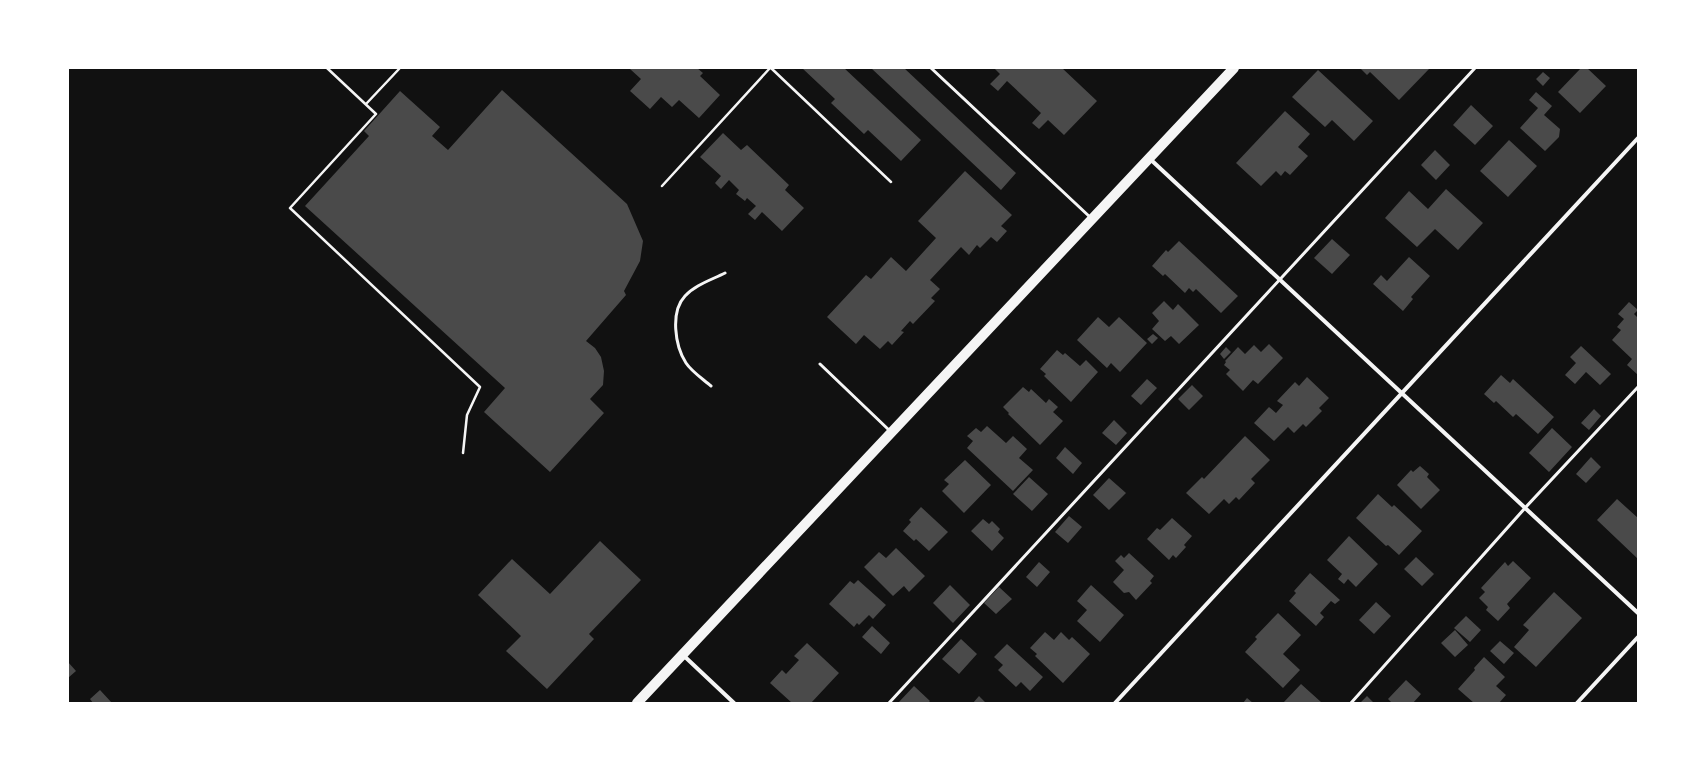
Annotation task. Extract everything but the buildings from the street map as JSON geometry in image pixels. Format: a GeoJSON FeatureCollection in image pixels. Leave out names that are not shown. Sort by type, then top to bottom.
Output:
{"type":"FeatureCollection","features":[{"type":"Feature","properties":{"kind":"main road"},"geometry":{"type":"LineString","coordinates":[[637,703],[1234,68]]}},
{"type":"Feature","properties":{"kind":"street"},"geometry":{"type":"LineString","coordinates":[[1115,703],[1638,138]]}},
{"type":"Feature","properties":{"kind":"street"},"geometry":{"type":"LineString","coordinates":[[1149,158],[1638,612]]}},
{"type":"Feature","properties":{"kind":"street"},"geometry":{"type":"LineString","coordinates":[[1577,703],[1638,637]]}},
{"type":"Feature","properties":{"kind":"street"},"geometry":{"type":"LineString","coordinates":[[682,654],[734,703]]}},
{"type":"Feature","properties":{"kind":"lane"},"geometry":{"type":"LineString","coordinates":[[931,68],[1092,219]]}},
{"type":"Feature","properties":{"kind":"lane"},"geometry":{"type":"LineString","coordinates":[[889,703],[1475,68]]}},
{"type":"Feature","properties":{"kind":"lane"},"geometry":{"type":"LineString","coordinates":[[711,386],[686,364],[677,344],[676,310],[684,296],[725,273]]}},
{"type":"Feature","properties":{"kind":"lane"},"geometry":{"type":"LineString","coordinates":[[820,364],[892,432]]}},
{"type":"Feature","properties":{"kind":"lane"},"geometry":{"type":"LineString","coordinates":[[1351,703],[1525,508],[1638,387]]}},
{"type":"Feature","properties":{"kind":"path"},"geometry":{"type":"LineString","coordinates":[[327,68],[376,114],[290,208],[480,387],[468,415],[463,453]]}},
{"type":"Feature","properties":{"kind":"path"},"geometry":{"type":"LineString","coordinates":[[366,104],[399,68]]}},
{"type":"Feature","properties":{"kind":"path"},"geometry":{"type":"LineString","coordinates":[[662,186],[771,68],[892,182]]}}]}
